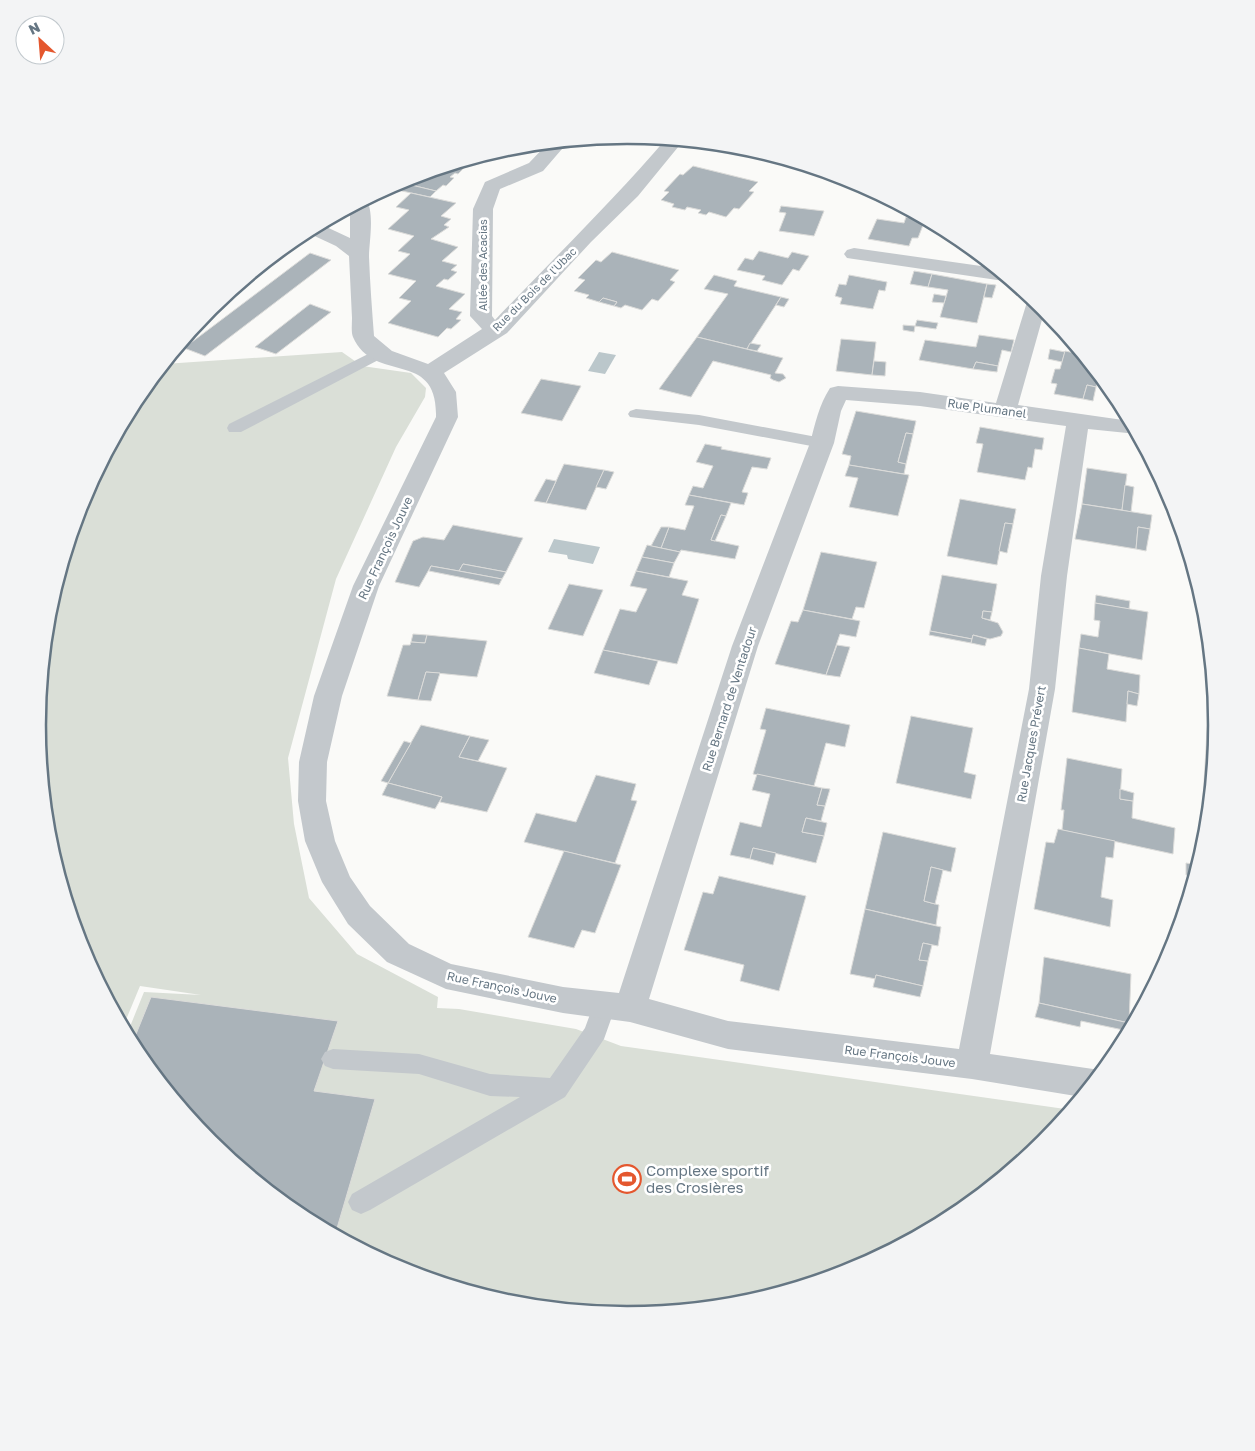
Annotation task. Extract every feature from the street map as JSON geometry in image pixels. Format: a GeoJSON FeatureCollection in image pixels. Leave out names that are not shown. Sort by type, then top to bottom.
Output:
{"type":"FeatureCollection","features":[{"type":"Feature","properties":{"kind":"street","name":"Rue du Bois de l'Ubac"},"geometry":{"type":"LineString","coordinates":[[432,372],[499,328],[584,238],[632,192],[670,145]]}},
{"type":"Feature","properties":{"kind":"street","name":"Allée des Acacias"},"geometry":{"type":"LineString","coordinates":[[499,328],[488,324],[481,316],[482,209],[492,186],[536,167],[553,149]]}},
{"type":"Feature","properties":{"kind":"street"},"geometry":{"type":"LineString","coordinates":[[360,210],[361,226],[359,254],[363,336],[369,346],[378,354],[432,372]]}},
{"type":"Feature","properties":{"kind":"street"},"geometry":{"type":"LineString","coordinates":[[322,232],[340,239],[359,254]]}},
{"type":"Feature","properties":{"kind":"street"},"geometry":{"type":"LineString","coordinates":[[854,254],[993,273]]}},
{"type":"Feature","properties":{"kind":"street"},"geometry":{"type":"LineString","coordinates":[[1006,410],[1035,310]]}},
{"type":"Feature","properties":{"kind":"street","name":"Rue François Jouve"},"geometry":{"type":"LineString","coordinates":[[432,372],[445,388],[448,400],[447,417],[366,586],[326,706],[313,762],[312,801],[320,841],[337,882],[359,916],[398,953],[446,976],[563,1000],[617,1006],[728,1034],[972,1065],[1086,1083]]}},
{"type":"Feature","properties":{"kind":"street","name":"Rue Plumanel"},"geometry":{"type":"LineString","coordinates":[[838,394],[920,399],[1126,427]]}},
{"type":"Feature","properties":{"kind":"street","name":"Rue Bernard de Ventadour"},"geometry":{"type":"LineString","coordinates":[[617,1006],[745,646],[822,443],[830,411],[838,394]]}},
{"type":"Feature","properties":{"kind":"street","name":"Rue Jacques Prévert"},"geometry":{"type":"LineString","coordinates":[[972,1065],[1042,689],[1054,576],[1078,420]]}},
{"type":"Feature","properties":{"kind":"lane"},"geometry":{"type":"LineString","coordinates":[[235,428],[378,354]]}},
{"type":"Feature","properties":{"kind":"lane"},"geometry":{"type":"LineString","coordinates":[[636,414],[700,420],[822,443]]}},
{"type":"Feature","properties":{"kind":"lane"},"geometry":{"type":"LineString","coordinates":[[361,1202],[556,1089],[596,1032],[617,1006]]}},
{"type":"Feature","properties":{"kind":"lane"},"geometry":{"type":"LineString","coordinates":[[333,1059],[419,1064],[490,1085],[556,1089]]}},
{"type":"Feature","properties":{"kind":"shaded area"},"geometry":{"type":"Polygon","coordinates":[[[342,352],[362,366],[411,373],[426,388],[425,397],[396,447],[336,579],[288,758],[294,824],[309,898],[357,954],[438,997],[437,1008],[459,1009],[576,1029],[621,1046],[1065,1109],[1011,1163],[981,1187],[918,1229],[885,1247],[850,1263],[778,1287],[741,1296],[666,1306],[589,1306],[552,1302],[514,1296],[441,1276],[405,1263],[337,1229],[274,1187],[244,1163],[190,1109],[166,1079],[130,1026],[144,992],[201,995],[140,986],[126,1019],[106,983],[90,948],[66,876],[57,839],[47,764],[47,687],[51,650],[57,612],[77,539],[90,503],[124,435],[144,403],[173,363],[342,352]]]}},
{"type":"Feature","properties":{"kind":"shaded area"},"geometry":{"type":"Polygon","coordinates":[[[599,352],[616,355],[605,374],[588,371],[599,352]]]}},
{"type":"Feature","properties":{"kind":"shaded area"},"geometry":{"type":"Polygon","coordinates":[[[554,539],[600,547],[593,564],[568,559],[567,555],[548,552],[554,539]]]}},
{"type":"Feature","properties":{"kind":"building"},"geometry":{"type":"Polygon","coordinates":[[[693,166],[758,182],[749,191],[754,192],[739,209],[734,208],[726,217],[709,212],[706,215],[698,213],[701,210],[687,207],[685,210],[672,207],[674,204],[661,200],[669,192],[664,191],[680,174],[683,175],[693,166]]]}},
{"type":"Feature","properties":{"kind":"building"},"geometry":{"type":"Polygon","coordinates":[[[464,168],[458,174],[455,173],[450,177],[454,178],[446,186],[443,185],[436,191],[413,185],[464,168]]]}},
{"type":"Feature","properties":{"kind":"building"},"geometry":{"type":"Polygon","coordinates":[[[413,185],[436,191],[430,197],[400,190],[413,185]]]}},
{"type":"Feature","properties":{"kind":"building"},"geometry":{"type":"Polygon","coordinates":[[[411,193],[456,203],[441,216],[451,219],[444,225],[449,227],[431,239],[458,247],[442,261],[457,265],[451,270],[457,272],[448,280],[444,279],[436,286],[465,294],[449,309],[462,312],[456,319],[461,320],[451,329],[447,328],[438,337],[388,323],[411,301],[399,298],[416,281],[388,274],[410,254],[398,251],[414,236],[388,229],[409,210],[396,207],[411,193]]]}},
{"type":"Feature","properties":{"kind":"building"},"geometry":{"type":"Polygon","coordinates":[[[781,206],[824,211],[814,236],[779,231],[786,213],[779,212],[781,206]]]}},
{"type":"Feature","properties":{"kind":"building"},"geometry":{"type":"Polygon","coordinates":[[[906,217],[923,225],[918,238],[912,238],[909,246],[868,239],[877,219],[904,223],[906,217]]]}},
{"type":"Feature","properties":{"kind":"building"},"geometry":{"type":"Polygon","coordinates":[[[759,251],[788,258],[792,252],[809,256],[799,271],[793,269],[782,285],[762,280],[765,276],[737,270],[745,258],[753,260],[759,251]]]}},
{"type":"Feature","properties":{"kind":"building"},"geometry":{"type":"Polygon","coordinates":[[[612,252],[679,270],[670,280],[675,282],[658,301],[652,299],[642,310],[625,305],[621,308],[614,306],[617,302],[603,298],[599,302],[586,298],[589,295],[574,291],[585,280],[578,278],[596,260],[601,262],[612,252]]]}},
{"type":"Feature","properties":{"kind":"building"},"geometry":{"type":"Polygon","coordinates":[[[310,253],[331,260],[205,356],[185,348],[310,253]]]}},
{"type":"Feature","properties":{"kind":"building"},"geometry":{"type":"Polygon","coordinates":[[[914,271],[932,274],[928,287],[910,284],[914,271]]]}},
{"type":"Feature","properties":{"kind":"building"},"geometry":{"type":"Polygon","coordinates":[[[932,274],[987,284],[977,323],[940,317],[948,290],[928,287],[932,274]]]}},
{"type":"Feature","properties":{"kind":"building"},"geometry":{"type":"Polygon","coordinates":[[[714,275],[737,281],[734,286],[781,297],[747,349],[697,337],[728,294],[704,289],[714,275]]]}},
{"type":"Feature","properties":{"kind":"building"},"geometry":{"type":"Polygon","coordinates":[[[849,275],[887,282],[885,291],[879,290],[873,309],[840,304],[842,298],[835,296],[839,284],[846,285],[849,275]]]}},
{"type":"Feature","properties":{"kind":"building"},"geometry":{"type":"Polygon","coordinates":[[[987,284],[996,285],[992,298],[984,297],[987,284]]]}},
{"type":"Feature","properties":{"kind":"building"},"geometry":{"type":"Polygon","coordinates":[[[934,294],[946,296],[944,303],[932,302],[934,294]]]}},
{"type":"Feature","properties":{"kind":"building"},"geometry":{"type":"Polygon","coordinates":[[[781,297],[789,299],[784,307],[776,305],[781,297]]]}},
{"type":"Feature","properties":{"kind":"building"},"geometry":{"type":"Polygon","coordinates":[[[603,298],[617,302],[614,306],[599,302],[603,298]]]}},
{"type":"Feature","properties":{"kind":"building"},"geometry":{"type":"Polygon","coordinates":[[[310,304],[331,312],[276,354],[255,347],[310,304]]]}},
{"type":"Feature","properties":{"kind":"building"},"geometry":{"type":"Polygon","coordinates":[[[917,320],[938,323],[936,329],[915,326],[917,320]]]}},
{"type":"Feature","properties":{"kind":"building"},"geometry":{"type":"Polygon","coordinates":[[[903,325],[915,326],[914,332],[903,330],[903,325]]]}},
{"type":"Feature","properties":{"kind":"building"},"geometry":{"type":"Polygon","coordinates":[[[979,335],[1014,340],[1011,352],[1002,350],[998,366],[976,362],[973,369],[919,360],[925,340],[976,347],[979,335]]]}},
{"type":"Feature","properties":{"kind":"building"},"geometry":{"type":"Polygon","coordinates":[[[697,337],[783,358],[775,373],[783,374],[786,378],[779,382],[770,378],[771,375],[713,361],[691,397],[659,389],[697,337]]]}},
{"type":"Feature","properties":{"kind":"building"},"geometry":{"type":"Polygon","coordinates":[[[841,339],[876,342],[872,375],[836,371],[841,339]]]}},
{"type":"Feature","properties":{"kind":"building"},"geometry":{"type":"Polygon","coordinates":[[[750,343],[761,345],[757,351],[747,349],[750,343]]]}},
{"type":"Feature","properties":{"kind":"building"},"geometry":{"type":"Polygon","coordinates":[[[1050,349],[1065,352],[1062,362],[1048,359],[1050,349]]]}},
{"type":"Feature","properties":{"kind":"building"},"geometry":{"type":"Polygon","coordinates":[[[1065,351],[1074,353],[1097,383],[1096,387],[1087,385],[1083,399],[1054,394],[1057,384],[1051,383],[1055,369],[1060,369],[1065,351]]]}},
{"type":"Feature","properties":{"kind":"building"},"geometry":{"type":"Polygon","coordinates":[[[874,361],[886,362],[885,376],[872,375],[874,361]]]}},
{"type":"Feature","properties":{"kind":"building"},"geometry":{"type":"Polygon","coordinates":[[[976,362],[998,366],[997,372],[973,369],[976,362]]]}},
{"type":"Feature","properties":{"kind":"building"},"geometry":{"type":"Polygon","coordinates":[[[541,379],[581,386],[562,421],[521,413],[541,379]]]}},
{"type":"Feature","properties":{"kind":"building"},"geometry":{"type":"Polygon","coordinates":[[[1087,385],[1096,387],[1093,401],[1083,399],[1087,385]]]}},
{"type":"Feature","properties":{"kind":"building"},"geometry":{"type":"Polygon","coordinates":[[[856,411],[916,421],[913,434],[906,433],[898,462],[906,464],[904,474],[849,465],[851,456],[842,454],[856,411]]]}},
{"type":"Feature","properties":{"kind":"building"},"geometry":{"type":"Polygon","coordinates":[[[980,427],[1044,438],[1042,450],[1035,449],[1032,468],[1028,467],[1025,480],[977,472],[983,444],[976,443],[980,427]]]}},
{"type":"Feature","properties":{"kind":"building"},"geometry":{"type":"Polygon","coordinates":[[[906,433],[913,434],[906,464],[898,462],[906,433]]]}},
{"type":"Feature","properties":{"kind":"building"},"geometry":{"type":"Polygon","coordinates":[[[705,444],[722,447],[721,449],[771,458],[767,469],[752,467],[742,492],[748,493],[744,505],[689,495],[693,486],[703,488],[713,466],[696,462],[705,444]]]}},
{"type":"Feature","properties":{"kind":"building"},"geometry":{"type":"Polygon","coordinates":[[[564,464],[604,470],[586,510],[546,503],[564,464]]]}},
{"type":"Feature","properties":{"kind":"building"},"geometry":{"type":"Polygon","coordinates":[[[849,465],[909,475],[898,516],[849,507],[858,478],[845,476],[849,465]]]}},
{"type":"Feature","properties":{"kind":"building"},"geometry":{"type":"Polygon","coordinates":[[[1087,468],[1127,474],[1122,510],[1082,504],[1087,468]]]}},
{"type":"Feature","properties":{"kind":"building"},"geometry":{"type":"Polygon","coordinates":[[[604,470],[614,472],[606,489],[596,487],[604,470]]]}},
{"type":"Feature","properties":{"kind":"building"},"geometry":{"type":"Polygon","coordinates":[[[546,479],[556,481],[546,503],[534,501],[546,479]]]}},
{"type":"Feature","properties":{"kind":"building"},"geometry":{"type":"Polygon","coordinates":[[[1125,485],[1134,487],[1131,512],[1122,510],[1125,485]]]}},
{"type":"Feature","properties":{"kind":"building"},"geometry":{"type":"Polygon","coordinates":[[[689,495],[731,503],[726,516],[721,515],[711,540],[739,546],[735,559],[661,548],[669,527],[685,530],[694,506],[685,505],[689,495]]]}},
{"type":"Feature","properties":{"kind":"building"},"geometry":{"type":"Polygon","coordinates":[[[960,499],[1016,509],[1013,524],[1005,523],[997,565],[947,556],[960,499]]]}},
{"type":"Feature","properties":{"kind":"building"},"geometry":{"type":"Polygon","coordinates":[[[1082,504],[1152,515],[1150,529],[1138,527],[1136,549],[1075,539],[1082,504]]]}},
{"type":"Feature","properties":{"kind":"building"},"geometry":{"type":"Polygon","coordinates":[[[721,515],[726,516],[715,541],[711,540],[721,515]]]}},
{"type":"Feature","properties":{"kind":"building"},"geometry":{"type":"Polygon","coordinates":[[[1005,523],[1013,524],[1007,553],[999,551],[1005,523]]]}},
{"type":"Feature","properties":{"kind":"building"},"geometry":{"type":"Polygon","coordinates":[[[453,525],[523,538],[506,572],[463,564],[459,571],[431,566],[419,587],[395,582],[413,541],[423,537],[444,540],[453,525]]]}},
{"type":"Feature","properties":{"kind":"building"},"geometry":{"type":"Polygon","coordinates":[[[661,527],[669,527],[661,548],[651,546],[661,527]]]}},
{"type":"Feature","properties":{"kind":"building"},"geometry":{"type":"Polygon","coordinates":[[[1138,527],[1150,529],[1146,551],[1136,549],[1138,527]]]}},
{"type":"Feature","properties":{"kind":"building"},"geometry":{"type":"Polygon","coordinates":[[[647,545],[680,552],[674,563],[642,557],[647,545]]]}},
{"type":"Feature","properties":{"kind":"building"},"geometry":{"type":"Polygon","coordinates":[[[821,552],[877,562],[864,608],[856,607],[852,619],[803,610],[821,552]]]}},
{"type":"Feature","properties":{"kind":"building"},"geometry":{"type":"Polygon","coordinates":[[[642,557],[674,563],[669,577],[636,571],[642,557]]]}},
{"type":"Feature","properties":{"kind":"building"},"geometry":{"type":"Polygon","coordinates":[[[463,564],[506,572],[502,579],[459,571],[463,564]]]}},
{"type":"Feature","properties":{"kind":"building"},"geometry":{"type":"Polygon","coordinates":[[[431,566],[502,579],[499,585],[429,571],[431,566]]]}},
{"type":"Feature","properties":{"kind":"building"},"geometry":{"type":"Polygon","coordinates":[[[636,571],[688,581],[682,595],[699,599],[677,664],[603,650],[620,609],[636,612],[647,589],[630,586],[636,571]]]}},
{"type":"Feature","properties":{"kind":"building"},"geometry":{"type":"Polygon","coordinates":[[[942,575],[997,584],[992,612],[983,611],[982,618],[998,623],[1003,632],[1001,636],[990,639],[973,635],[972,639],[930,631],[942,575]]]}},
{"type":"Feature","properties":{"kind":"building"},"geometry":{"type":"Polygon","coordinates":[[[569,584],[603,590],[583,636],[548,629],[569,584]]]}},
{"type":"Feature","properties":{"kind":"building"},"geometry":{"type":"Polygon","coordinates":[[[1096,595],[1130,601],[1129,609],[1095,603],[1096,595]]]}},
{"type":"Feature","properties":{"kind":"building"},"geometry":{"type":"Polygon","coordinates":[[[1095,603],[1148,612],[1142,660],[1079,648],[1081,634],[1098,637],[1100,621],[1094,620],[1095,603]]]}},
{"type":"Feature","properties":{"kind":"building"},"geometry":{"type":"Polygon","coordinates":[[[803,610],[860,621],[856,637],[840,634],[826,675],[775,664],[791,621],[798,622],[803,610]]]}},
{"type":"Feature","properties":{"kind":"building"},"geometry":{"type":"Polygon","coordinates":[[[983,611],[992,612],[990,620],[982,618],[983,611]]]}},
{"type":"Feature","properties":{"kind":"building"},"geometry":{"type":"Polygon","coordinates":[[[930,631],[972,639],[971,643],[929,635],[930,631]]]}},
{"type":"Feature","properties":{"kind":"building"},"geometry":{"type":"Polygon","coordinates":[[[413,634],[427,635],[425,643],[411,642],[413,634]]]}},
{"type":"Feature","properties":{"kind":"building"},"geometry":{"type":"Polygon","coordinates":[[[427,635],[487,641],[477,677],[426,672],[418,700],[387,696],[403,645],[410,645],[411,642],[425,643],[427,635]]]}},
{"type":"Feature","properties":{"kind":"building"},"geometry":{"type":"Polygon","coordinates":[[[973,635],[987,639],[985,646],[971,643],[973,635]]]}},
{"type":"Feature","properties":{"kind":"building"},"geometry":{"type":"Polygon","coordinates":[[[837,645],[850,647],[840,677],[826,675],[837,645]]]}},
{"type":"Feature","properties":{"kind":"building"},"geometry":{"type":"Polygon","coordinates":[[[1079,648],[1109,654],[1107,669],[1140,675],[1139,694],[1128,691],[1126,722],[1072,712],[1079,648]]]}},
{"type":"Feature","properties":{"kind":"building"},"geometry":{"type":"Polygon","coordinates":[[[603,650],[658,661],[649,685],[594,673],[603,650]]]}},
{"type":"Feature","properties":{"kind":"building"},"geometry":{"type":"Polygon","coordinates":[[[426,672],[440,673],[431,701],[418,700],[426,672]]]}},
{"type":"Feature","properties":{"kind":"building"},"geometry":{"type":"Polygon","coordinates":[[[1128,691],[1139,694],[1137,706],[1127,704],[1128,691]]]}},
{"type":"Feature","properties":{"kind":"building"},"geometry":{"type":"Polygon","coordinates":[[[1208,701],[1208,750],[1206,749],[1208,701]]]}},
{"type":"Feature","properties":{"kind":"building"},"geometry":{"type":"Polygon","coordinates":[[[766,708],[850,725],[845,747],[826,743],[814,786],[753,774],[766,730],[760,729],[766,708]]]}},
{"type":"Feature","properties":{"kind":"building"},"geometry":{"type":"Polygon","coordinates":[[[911,716],[973,728],[964,772],[976,775],[971,799],[896,783],[911,716]]]}},
{"type":"Feature","properties":{"kind":"building"},"geometry":{"type":"Polygon","coordinates":[[[421,725],[470,736],[459,757],[507,768],[487,812],[440,802],[442,797],[388,783],[421,725]]]}},
{"type":"Feature","properties":{"kind":"building"},"geometry":{"type":"Polygon","coordinates":[[[470,736],[489,740],[478,761],[459,757],[470,736]]]}},
{"type":"Feature","properties":{"kind":"building"},"geometry":{"type":"Polygon","coordinates":[[[404,741],[411,743],[388,783],[381,781],[404,741]]]}},
{"type":"Feature","properties":{"kind":"building"},"geometry":{"type":"Polygon","coordinates":[[[1206,749],[1208,750],[1208,764],[1202,812],[1206,749]]]}},
{"type":"Feature","properties":{"kind":"building"},"geometry":{"type":"Polygon","coordinates":[[[1067,758],[1122,769],[1120,799],[1133,801],[1132,818],[1175,828],[1173,854],[1062,830],[1064,810],[1061,810],[1067,758]]]}},
{"type":"Feature","properties":{"kind":"building"},"geometry":{"type":"Polygon","coordinates":[[[757,774],[822,788],[817,805],[825,806],[821,821],[806,818],[802,832],[824,836],[816,863],[753,848],[750,859],[730,855],[740,822],[761,827],[770,794],[752,790],[757,774]]]}},
{"type":"Feature","properties":{"kind":"building"},"geometry":{"type":"Polygon","coordinates":[[[596,775],[636,784],[631,800],[637,801],[615,863],[524,842],[536,813],[576,822],[596,775]]]}},
{"type":"Feature","properties":{"kind":"building"},"geometry":{"type":"Polygon","coordinates":[[[388,783],[442,797],[435,809],[382,795],[388,783]]]}},
{"type":"Feature","properties":{"kind":"building"},"geometry":{"type":"Polygon","coordinates":[[[822,788],[830,789],[825,806],[817,805],[822,788]]]}},
{"type":"Feature","properties":{"kind":"building"},"geometry":{"type":"Polygon","coordinates":[[[1120,789],[1134,793],[1133,801],[1120,799],[1120,789]]]}},
{"type":"Feature","properties":{"kind":"building"},"geometry":{"type":"Polygon","coordinates":[[[806,818],[827,823],[824,836],[802,832],[806,818]]]}},
{"type":"Feature","properties":{"kind":"building"},"geometry":{"type":"Polygon","coordinates":[[[1058,829],[1115,841],[1113,858],[1106,857],[1101,897],[1113,900],[1110,927],[1034,909],[1046,842],[1054,843],[1058,829]]]}},
{"type":"Feature","properties":{"kind":"building"},"geometry":{"type":"Polygon","coordinates":[[[883,832],[956,848],[951,872],[931,867],[924,901],[939,905],[936,925],[865,909],[883,832]]]}},
{"type":"Feature","properties":{"kind":"building"},"geometry":{"type":"Polygon","coordinates":[[[753,848],[776,853],[773,865],[750,859],[753,848]]]}},
{"type":"Feature","properties":{"kind":"building"},"geometry":{"type":"Polygon","coordinates":[[[564,851],[621,865],[595,933],[582,930],[574,948],[528,937],[564,851]]]}},
{"type":"Feature","properties":{"kind":"building"},"geometry":{"type":"Polygon","coordinates":[[[1186,863],[1192,864],[1189,876],[1186,875],[1186,863]]]}},
{"type":"Feature","properties":{"kind":"building"},"geometry":{"type":"Polygon","coordinates":[[[931,867],[943,870],[935,904],[924,901],[931,867]]]}},
{"type":"Feature","properties":{"kind":"building"},"geometry":{"type":"Polygon","coordinates":[[[719,876],[806,896],[779,991],[740,981],[744,965],[684,950],[703,892],[713,894],[719,876]]]}},
{"type":"Feature","properties":{"kind":"building"},"geometry":{"type":"Polygon","coordinates":[[[865,909],[941,927],[938,946],[923,943],[919,960],[928,961],[923,986],[876,975],[876,979],[850,974],[865,909]]]}},
{"type":"Feature","properties":{"kind":"building"},"geometry":{"type":"Polygon","coordinates":[[[923,943],[932,945],[928,961],[919,960],[923,943]]]}},
{"type":"Feature","properties":{"kind":"building"},"geometry":{"type":"Polygon","coordinates":[[[1044,957],[1131,974],[1129,1019],[1127,1023],[1039,1003],[1044,957]]]}},
{"type":"Feature","properties":{"kind":"building"},"geometry":{"type":"Polygon","coordinates":[[[876,975],[923,986],[920,997],[873,987],[876,975]]]}},
{"type":"Feature","properties":{"kind":"building"},"geometry":{"type":"Polygon","coordinates":[[[151,997],[338,1021],[314,1091],[375,1099],[337,1229],[274,1187],[216,1137],[166,1079],[136,1035],[151,997]]]}},
{"type":"Feature","properties":{"kind":"building"},"geometry":{"type":"Polygon","coordinates":[[[1039,1003],[1127,1023],[1122,1030],[1081,1021],[1080,1027],[1035,1017],[1039,1003]]]}},
{"type":"Feature","properties":{"kind":"place","name":"Complexe sportif des Crosières"},"geometry":{"type":"Point","coordinates":[627,1179]}}]}
